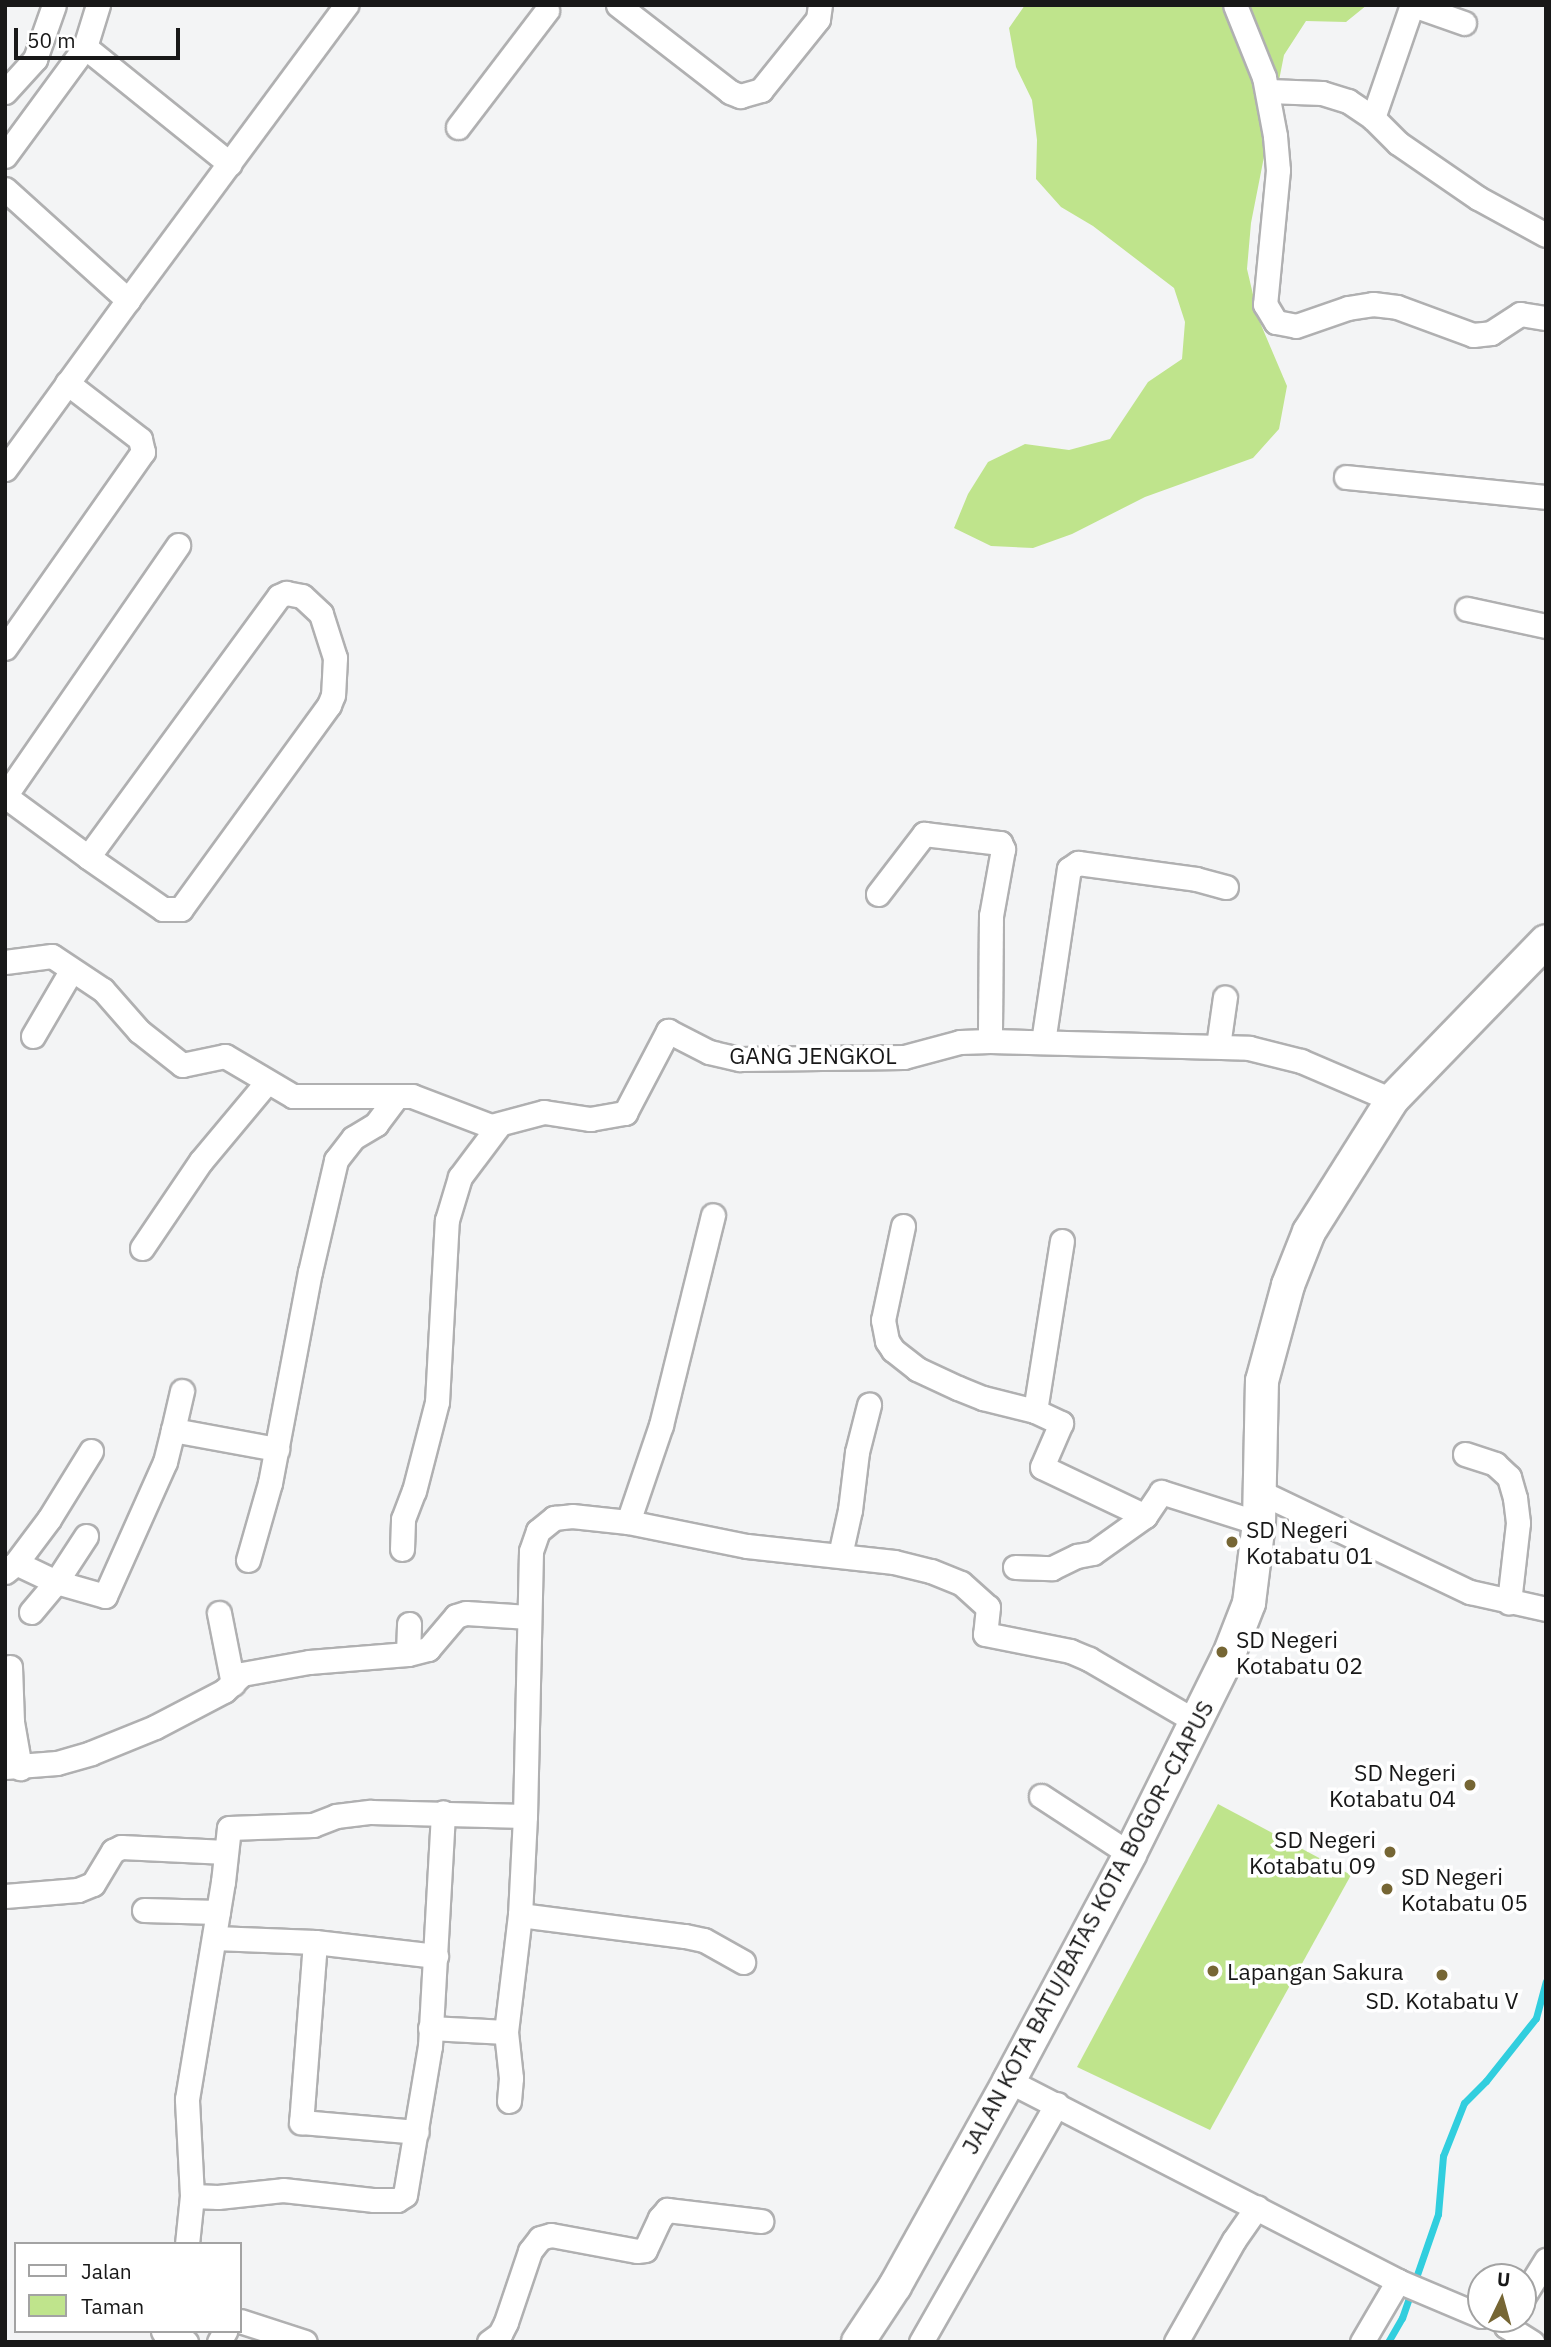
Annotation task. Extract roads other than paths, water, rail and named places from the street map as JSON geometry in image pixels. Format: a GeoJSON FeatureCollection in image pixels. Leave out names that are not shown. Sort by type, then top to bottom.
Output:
{"type":"FeatureCollection","features":[{"type":"Feature","properties":{"kind":"main road","name":"JALAN KOTA BATU/BATAS KOTA BOGOR–CIAPUS"},"geometry":{"type":"LineString","coordinates":[[858,2342],[895,2286],[1009,2081],[1130,1854],[1228,1657],[1249,1603],[1260,1508],[1262,1381],[1289,1285],[1309,1232],[1392,1100],[1546,941]]}},
{"type":"Feature","properties":{"kind":"street"},"geometry":{"type":"LineString","coordinates":[[5,92],[41,47],[54,5]]}},
{"type":"Feature","properties":{"kind":"street"},"geometry":{"type":"LineString","coordinates":[[5,156],[85,47],[98,5]]}},
{"type":"Feature","properties":{"kind":"street"},"geometry":{"type":"LineString","coordinates":[[5,469],[346,5]]}},
{"type":"Feature","properties":{"kind":"street"},"geometry":{"type":"LineString","coordinates":[[618,5],[730,92],[740,96],[761,90],[818,19],[820,5]]}},
{"type":"Feature","properties":{"kind":"street"},"geometry":{"type":"LineString","coordinates":[[1235,5],[1268,91],[1278,170],[1265,304],[1276,322],[1296,326],[1348,308],[1373,304],[1397,307],[1473,335],[1492,333],[1520,314],[1546,318]]}},
{"type":"Feature","properties":{"kind":"street"},"geometry":{"type":"LineString","coordinates":[[1373,118],[1413,5],[1464,23]]}},
{"type":"Feature","properties":{"kind":"street"},"geometry":{"type":"LineString","coordinates":[[458,127],[547,7]]}},
{"type":"Feature","properties":{"kind":"street"},"geometry":{"type":"LineString","coordinates":[[41,47],[72,67]]}},
{"type":"Feature","properties":{"kind":"street"},"geometry":{"type":"LineString","coordinates":[[85,47],[230,164]]}},
{"type":"Feature","properties":{"kind":"street"},"geometry":{"type":"LineString","coordinates":[[1268,91],[1336,96],[1360,108],[1398,143],[1478,198],[1546,235]]}},
{"type":"Feature","properties":{"kind":"street"},"geometry":{"type":"LineString","coordinates":[[5,189],[128,300]]}},
{"type":"Feature","properties":{"kind":"street"},"geometry":{"type":"LineString","coordinates":[[5,648],[143,452],[140,439],[67,383]]}},
{"type":"Feature","properties":{"kind":"street"},"geometry":{"type":"LineString","coordinates":[[1346,477],[1546,497]]}},
{"type":"Feature","properties":{"kind":"street"},"geometry":{"type":"LineString","coordinates":[[88,857],[273,601],[286,593],[302,596],[310,601],[325,621],[335,658],[335,683],[329,705],[181,909],[172,912],[163,909],[88,857],[5,796],[178,545]]}},
{"type":"Feature","properties":{"kind":"street"},"geometry":{"type":"LineString","coordinates":[[1467,608],[1546,626]]}},
{"type":"Feature","properties":{"kind":"street"},"geometry":{"type":"LineString","coordinates":[[878,894],[924,834],[1000,844],[1003,849],[991,916],[990,1041]]}},
{"type":"Feature","properties":{"kind":"street"},"geometry":{"type":"LineString","coordinates":[[1044,1042],[1069,869],[1078,863],[1196,879],[1226,887]]}},
{"type":"Feature","properties":{"kind":"street","name":"GANG JENGKOL"},"geometry":{"type":"LineString","coordinates":[[5,962],[52,956],[103,990],[139,1031],[175,1063],[189,1065],[225,1056],[233,1058],[293,1096],[412,1096],[482,1124],[499,1125],[544,1112],[590,1119],[625,1113],[668,1031],[709,1052],[740,1059],[904,1057],[960,1042],[990,1041],[1218,1046],[1266,1051],[1301,1062],[1392,1100]]}},
{"type":"Feature","properties":{"kind":"street"},"geometry":{"type":"LineString","coordinates":[[33,1036],[71,971]]}},
{"type":"Feature","properties":{"kind":"street"},"geometry":{"type":"LineString","coordinates":[[1218,1046],[1225,997]]}},
{"type":"Feature","properties":{"kind":"street"},"geometry":{"type":"LineString","coordinates":[[142,1248],[201,1161],[267,1082]]}},
{"type":"Feature","properties":{"kind":"street"},"geometry":{"type":"LineString","coordinates":[[248,1560],[277,1449],[310,1272],[336,1160],[353,1138],[376,1124],[396,1097]]}},
{"type":"Feature","properties":{"kind":"street"},"geometry":{"type":"LineString","coordinates":[[402,1549],[403,1519],[414,1491],[437,1402],[447,1220],[460,1177],[491,1140],[499,1125]]}},
{"type":"Feature","properties":{"kind":"street"},"geometry":{"type":"LineString","coordinates":[[628,1522],[661,1426],[713,1215]]}},
{"type":"Feature","properties":{"kind":"street"},"geometry":{"type":"LineString","coordinates":[[903,1226],[883,1320],[887,1341],[893,1350],[917,1369],[958,1388],[1061,1423],[1042,1467],[1145,1516]]}},
{"type":"Feature","properties":{"kind":"street"},"geometry":{"type":"LineString","coordinates":[[1035,1412],[1062,1241]]}},
{"type":"Feature","properties":{"kind":"street"},"geometry":{"type":"LineString","coordinates":[[91,1451],[50,1519],[10,1567],[105,1596],[165,1462],[182,1391]]}},
{"type":"Feature","properties":{"kind":"street"},"geometry":{"type":"LineString","coordinates":[[840,1555],[850,1510],[857,1452],[869,1405]]}},
{"type":"Feature","properties":{"kind":"street"},"geometry":{"type":"LineString","coordinates":[[173,1430],[277,1449]]}},
{"type":"Feature","properties":{"kind":"street"},"geometry":{"type":"LineString","coordinates":[[1465,1454],[1495,1464],[1509,1477],[1518,1523],[1509,1602]]}},
{"type":"Feature","properties":{"kind":"street"},"geometry":{"type":"LineString","coordinates":[[1015,1567],[1052,1568],[1077,1556],[1093,1553],[1145,1516],[1161,1492],[1260,1508],[1437,1575],[1470,1592],[1546,1609]]}},
{"type":"Feature","properties":{"kind":"street"},"geometry":{"type":"LineString","coordinates":[[509,2101],[511,2078],[506,2032],[520,1915],[531,1551],[538,1531],[554,1518],[572,1516],[628,1522],[747,1546],[894,1562],[961,1583],[988,1607],[985,1634],[1070,1651],[1089,1659],[1195,1721]]}},
{"type":"Feature","properties":{"kind":"street"},"geometry":{"type":"LineString","coordinates":[[31,1612],[56,1582],[86,1536]]}},
{"type":"Feature","properties":{"kind":"street"},"geometry":{"type":"LineString","coordinates":[[219,1613],[233,1684]]}},
{"type":"Feature","properties":{"kind":"street"},"geometry":{"type":"LineString","coordinates":[[10,1667],[13,1768],[57,1763],[91,1753],[155,1727],[233,1684],[242,1674],[287,1665],[408,1654],[428,1649],[456,1616],[529,1617]]}},
{"type":"Feature","properties":{"kind":"street"},"geometry":{"type":"LineString","coordinates":[[408,1654],[409,1624]]}},
{"type":"Feature","properties":{"kind":"street"},"geometry":{"type":"LineString","coordinates":[[1041,1796],[1130,1854]]}},
{"type":"Feature","properties":{"kind":"street"},"geometry":{"type":"LineString","coordinates":[[187,2242],[192,2196],[187,2099],[215,1938],[228,1832],[232,1825],[313,1825],[344,1814],[443,1812],[525,1816]]}},
{"type":"Feature","properties":{"kind":"street"},"geometry":{"type":"LineString","coordinates":[[192,2196],[218,2197],[283,2190],[397,2200],[405,2195],[417,2132],[430,2028],[443,1812]]}},
{"type":"Feature","properties":{"kind":"street"},"geometry":{"type":"LineString","coordinates":[[5,1896],[78,1890],[93,1884],[113,1851],[121,1847],[226,1852]]}},
{"type":"Feature","properties":{"kind":"street"},"geometry":{"type":"LineString","coordinates":[[144,1910],[218,1912]]}},
{"type":"Feature","properties":{"kind":"street"},"geometry":{"type":"LineString","coordinates":[[520,1915],[704,1940],[743,1962]]}},
{"type":"Feature","properties":{"kind":"street"},"geometry":{"type":"LineString","coordinates":[[215,1938],[315,1942],[436,1956]]}},
{"type":"Feature","properties":{"kind":"street"},"geometry":{"type":"LineString","coordinates":[[315,1942],[301,2122],[417,2132]]}},
{"type":"Feature","properties":{"kind":"street"},"geometry":{"type":"LineString","coordinates":[[430,2028],[506,2032]]}},
{"type":"Feature","properties":{"kind":"street"},"geometry":{"type":"LineString","coordinates":[[1009,2081],[1400,2283],[1467,2310]]}},
{"type":"Feature","properties":{"kind":"street"},"geometry":{"type":"LineString","coordinates":[[921,2342],[1057,2104]]}},
{"type":"Feature","properties":{"kind":"street"},"geometry":{"type":"LineString","coordinates":[[1176,2342],[1238,2234],[1257,2207]]}},
{"type":"Feature","properties":{"kind":"street"},"geometry":{"type":"LineString","coordinates":[[489,2342],[500,2334],[506,2322],[530,2251],[540,2238],[551,2235],[637,2251],[645,2250],[660,2218],[667,2210],[761,2221]]}},
{"type":"Feature","properties":{"kind":"street"},"geometry":{"type":"LineString","coordinates":[[1362,2342],[1400,2283]]}},
{"type":"Feature","properties":{"kind":"street"},"geometry":{"type":"LineString","coordinates":[[242,2322],[305,2342]]}},
{"type":"Feature","properties":{"kind":"street"},"geometry":{"type":"LineString","coordinates":[[164,2333],[186,2342]]}},
{"type":"Feature","properties":{"kind":"street"},"geometry":{"type":"LineString","coordinates":[[1515,2333],[1532,2342]]}},
{"type":"Feature","properties":{"kind":"waterway"},"geometry":{"type":"LineString","coordinates":[[1388,2342],[1402,2318],[1438,2214],[1443,2156],[1464,2103],[1486,2081],[1536,2018],[1546,1981]]}},
{"type":"Feature","properties":{"kind":"place","name":"SD Negeri Kotabatu 01"},"geometry":{"type":"Point","coordinates":[1232,1542]}},
{"type":"Feature","properties":{"kind":"place","name":"SD Negeri Kotabatu 02"},"geometry":{"type":"Point","coordinates":[1222,1652]}},
{"type":"Feature","properties":{"kind":"place","name":"SD Negeri Kotabatu 04"},"geometry":{"type":"Point","coordinates":[1470,1785]}},
{"type":"Feature","properties":{"kind":"place","name":"SD Negeri Kotabatu 09"},"geometry":{"type":"Point","coordinates":[1390,1852]}},
{"type":"Feature","properties":{"kind":"place","name":"SD Negeri Kotabatu 05"},"geometry":{"type":"Point","coordinates":[1387,1889]}},
{"type":"Feature","properties":{"kind":"place","name":"Lapangan Sakura"},"geometry":{"type":"Point","coordinates":[1213,1971]}},
{"type":"Feature","properties":{"kind":"place","name":"SD. Kotabatu V"},"geometry":{"type":"Point","coordinates":[1442,1975]}}]}
